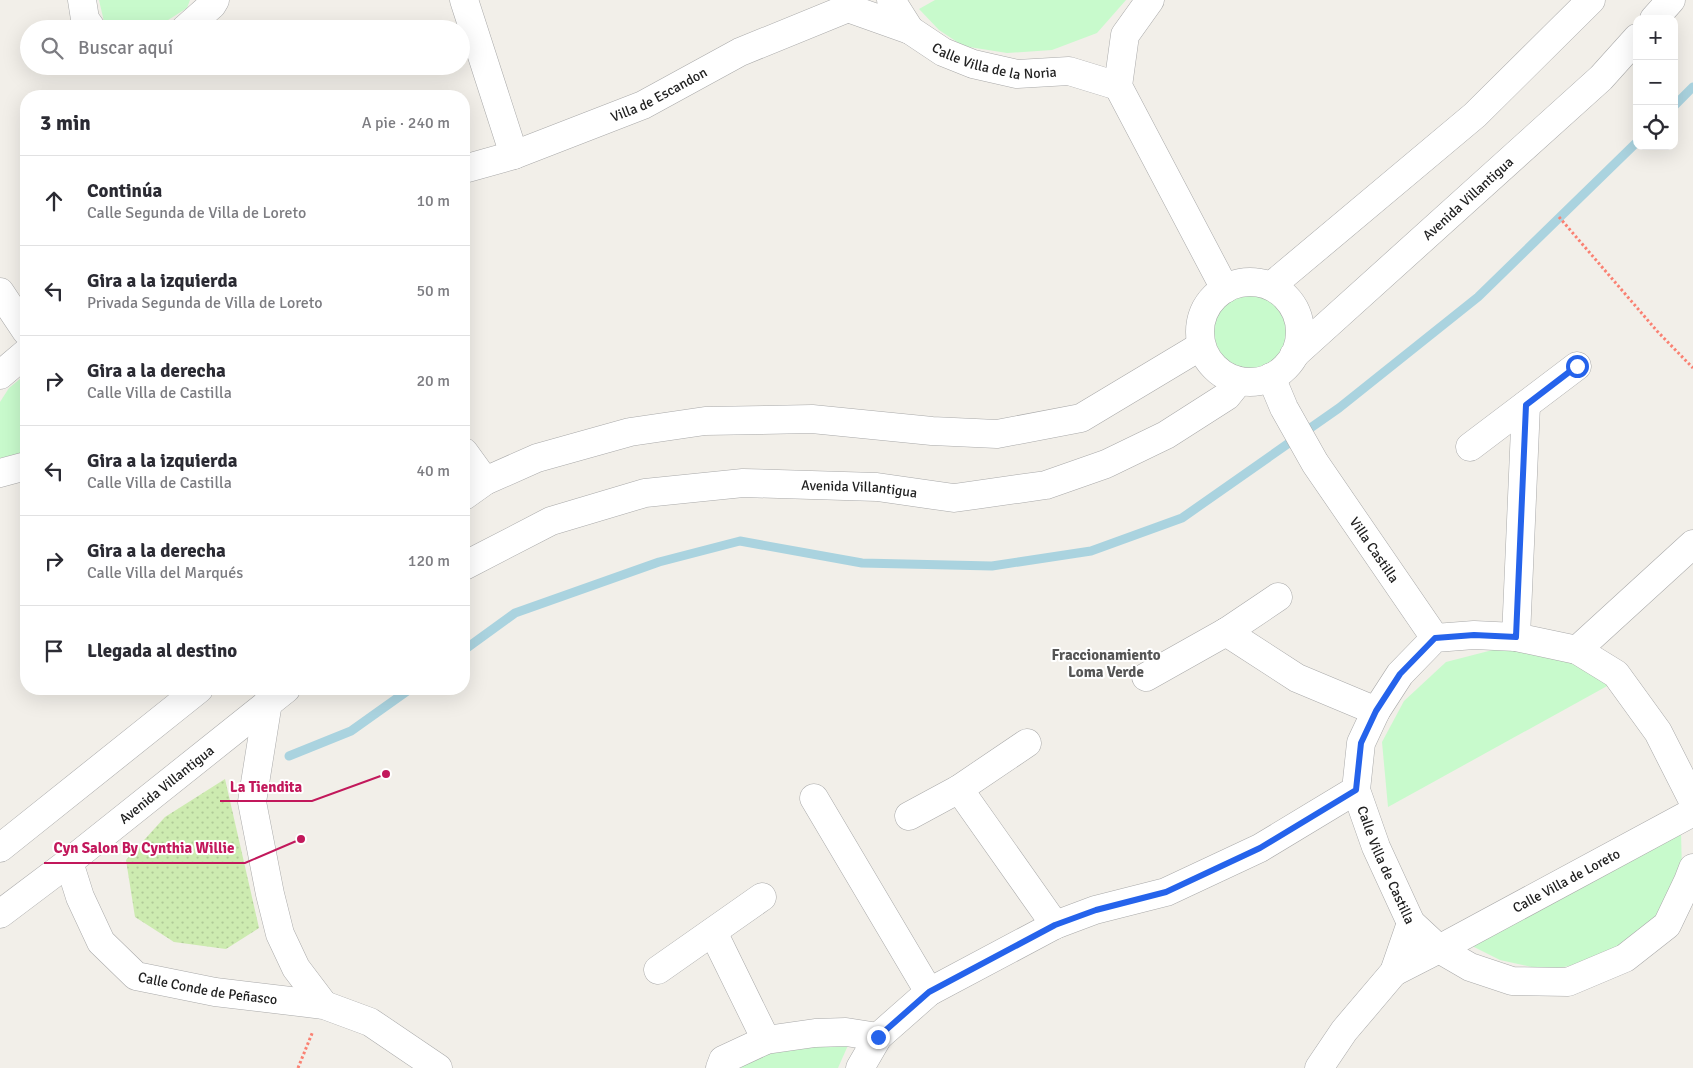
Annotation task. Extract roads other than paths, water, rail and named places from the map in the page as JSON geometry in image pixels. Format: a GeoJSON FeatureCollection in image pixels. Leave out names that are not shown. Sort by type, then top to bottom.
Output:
{"type":"FeatureCollection","features":[{"type":"Feature","properties":{"kind":"street"},"geometry":{"type":"LineString","coordinates":[[82,0],[86,20]]}},
{"type":"Feature","properties":{"kind":"street"},"geometry":{"type":"LineString","coordinates":[[195,20],[212,5],[214,0]]}},
{"type":"Feature","properties":{"kind":"street"},"geometry":{"type":"LineString","coordinates":[[464,0],[514,155]]}},
{"type":"Feature","properties":{"kind":"street"},"geometry":{"type":"LineString","coordinates":[[1150,0],[1125,36],[1118,86],[1225,288]]}},
{"type":"Feature","properties":{"kind":"street"},"geometry":{"type":"LineString","coordinates":[[1271,286],[1475,115],[1591,0]]}},
{"type":"Feature","properties":{"kind":"street"},"geometry":{"type":"LineString","coordinates":[[1658,15],[1671,0]]}},
{"type":"Feature","properties":{"kind":"street","name":"Calle Villa de la Noria"},"geometry":{"type":"LineString","coordinates":[[895,1],[910,30],[943,52],[973,64],[1016,74],[1069,71],[1118,86]]}},
{"type":"Feature","properties":{"kind":"street","name":"Villa de Escandon"},"geometry":{"type":"LineString","coordinates":[[470,167],[514,155],[643,105],[740,52],[850,4],[910,30]]}},
{"type":"Feature","properties":{"kind":"street","name":"Avenida Villantigua"},"geometry":{"type":"LineString","coordinates":[[1294,355],[1601,78],[1633,42]]}},
{"type":"Feature","properties":{"kind":"street"},"geometry":{"type":"LineString","coordinates":[[1256,282],[1271,286],[1285,296],[1294,308],[1299,324],[1299,340],[1294,355],[1284,368],[1271,377],[1255,382],[1239,381],[1226,376],[1215,369],[1207,358],[1202,346],[1200,324],[1208,303],[1225,288],[1240,283],[1256,282]]}},
{"type":"Feature","properties":{"kind":"street"},"geometry":{"type":"LineString","coordinates":[[0,292],[20,322]]}},
{"type":"Feature","properties":{"kind":"street"},"geometry":{"type":"LineString","coordinates":[[470,474],[474,488],[537,458],[630,432],[705,420],[812,419],[932,431],[997,434],[1081,418],[1202,346]]}},
{"type":"Feature","properties":{"kind":"street"},"geometry":{"type":"LineString","coordinates":[[0,375],[20,358]]}},
{"type":"Feature","properties":{"kind":"street"},"geometry":{"type":"LineString","coordinates":[[1470,447],[1577,366]]}},
{"type":"Feature","properties":{"kind":"street","name":"Villa Castilla"},"geometry":{"type":"LineString","coordinates":[[1271,377],[1284,408],[1315,463],[1435,638]]}},
{"type":"Feature","properties":{"kind":"street","name":"Avenida Villantigua"},"geometry":{"type":"LineString","coordinates":[[470,563],[551,521],[645,493],[743,483],[878,487],[954,498],[1046,485],[1106,464],[1166,435],[1227,396],[1239,381]]}},
{"type":"Feature","properties":{"kind":"street"},"geometry":{"type":"LineString","coordinates":[[1516,637],[1526,405]]}},
{"type":"Feature","properties":{"kind":"street"},"geometry":{"type":"LineString","coordinates":[[0,473],[20,468]]}},
{"type":"Feature","properties":{"kind":"street"},"geometry":{"type":"LineString","coordinates":[[1577,650],[1693,544]]}},
{"type":"Feature","properties":{"kind":"street"},"geometry":{"type":"LineString","coordinates":[[1146,676],[1226,632],[1278,598]]}},
{"type":"Feature","properties":{"kind":"street"},"geometry":{"type":"LineString","coordinates":[[1226,632],[1297,678],[1376,711]]}},
{"type":"Feature","properties":{"kind":"street"},"geometry":{"type":"LineString","coordinates":[[1435,638],[1474,635],[1516,637],[1577,650],[1616,674],[1684,766],[1693,801]]}},
{"type":"Feature","properties":{"kind":"street","name":"Calle Villa de Castilla"},"geometry":{"type":"LineString","coordinates":[[1435,638],[1400,674],[1376,711],[1361,743],[1356,790],[1376,847],[1411,923],[1439,949],[1470,967],[1512,981],[1568,982],[1625,958],[1667,925],[1693,868]]}},
{"type":"Feature","properties":{"kind":"street"},"geometry":{"type":"LineString","coordinates":[[0,848],[191,695]]}},
{"type":"Feature","properties":{"kind":"street"},"geometry":{"type":"LineString","coordinates":[[277,696],[252,802],[280,934],[296,968],[324,1005]]}},
{"type":"Feature","properties":{"kind":"street","name":"Avenida Villantigua"},"geometry":{"type":"LineString","coordinates":[[0,914],[69,862],[277,696]]}},
{"type":"Feature","properties":{"kind":"street"},"geometry":{"type":"LineString","coordinates":[[908,816],[959,789],[1027,743]]}},
{"type":"Feature","properties":{"kind":"street"},"geometry":{"type":"LineString","coordinates":[[959,789],[1055,925]]}},
{"type":"Feature","properties":{"kind":"street"},"geometry":{"type":"LineString","coordinates":[[860,1068],[878,1037],[929,992],[1055,925],[1096,910],[1166,892],[1260,848],[1356,790]]}},
{"type":"Feature","properties":{"kind":"street"},"geometry":{"type":"LineString","coordinates":[[814,798],[929,992]]}},
{"type":"Feature","properties":{"kind":"street","name":"Calle Villa de Loreto"},"geometry":{"type":"LineString","coordinates":[[1394,972],[1693,812]]}},
{"type":"Feature","properties":{"kind":"street","name":"Calle Conde de Peñasco"},"geometry":{"type":"LineString","coordinates":[[69,862],[80,897],[100,942],[136,976],[215,992],[324,1005],[370,1022],[438,1068]]}},
{"type":"Feature","properties":{"kind":"street"},"geometry":{"type":"LineString","coordinates":[[658,970],[762,897]]}},
{"type":"Feature","properties":{"kind":"street"},"geometry":{"type":"LineString","coordinates":[[1319,1068],[1344,1031],[1394,972],[1411,923]]}},
{"type":"Feature","properties":{"kind":"street"},"geometry":{"type":"LineString","coordinates":[[713,932],[766,1040]]}},
{"type":"Feature","properties":{"kind":"street"},"geometry":{"type":"LineString","coordinates":[[720,1068],[723,1060],[766,1040],[815,1033],[846,1032],[878,1037]]}},
{"type":"Feature","properties":{"kind":"waterway"},"geometry":{"type":"LineString","coordinates":[[1675,105],[1693,87]]}},
{"type":"Feature","properties":{"kind":"waterway"},"geometry":{"type":"LineString","coordinates":[[470,646],[515,613],[659,562],[740,541],[862,563],[992,566],[1091,551],[1182,518],[1339,408],[1478,297],[1633,146]]}},
{"type":"Feature","properties":{"kind":"waterway"},"geometry":{"type":"LineString","coordinates":[[289,756],[351,731],[402,695]]}},
{"type":"Feature","properties":{"kind":"place","name":"La Tiendita"},"geometry":{"type":"Point","coordinates":[386,774]}},
{"type":"Feature","properties":{"kind":"place","name":"Cyn Salon By Cynthia Willie"},"geometry":{"type":"Point","coordinates":[301,839]}},
{"type":"Feature","properties":{"kind":"district","name":"Fraccionamiento Loma Verde"},"geometry":{"type":"Point","coordinates":[1106,664]}}]}
